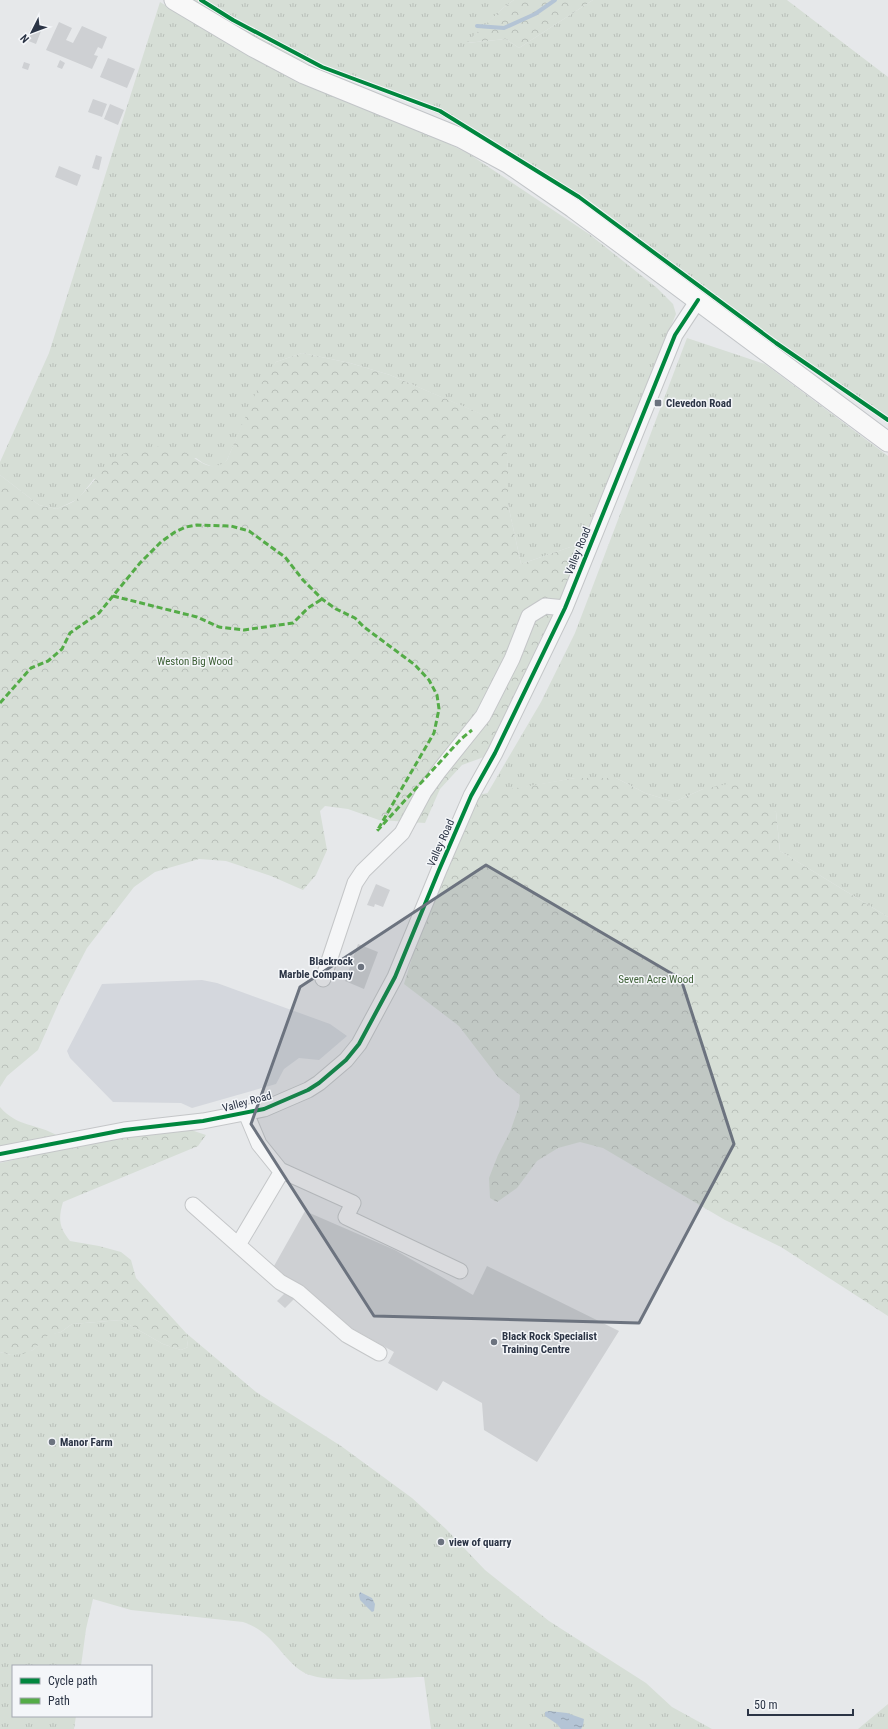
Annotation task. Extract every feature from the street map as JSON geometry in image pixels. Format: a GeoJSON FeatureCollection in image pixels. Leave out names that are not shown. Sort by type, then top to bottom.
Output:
{"type":"FeatureCollection","features":[{"type":"Feature","properties":{"kind":"main road"},"geometry":{"type":"LineString","coordinates":[[174,0],[253,47],[304,74],[461,138],[509,164],[573,208],[888,442]]}},
{"type":"Feature","properties":{"kind":"street","name":"Valley Road"},"geometry":{"type":"LineString","coordinates":[[0,1154],[124,1130],[203,1121],[264,1109],[308,1090],[346,1060],[359,1044],[395,977],[439,870],[472,796],[495,753],[564,608],[675,335],[698,300]]}},
{"type":"Feature","properties":{"kind":"street"},"geometry":{"type":"LineString","coordinates":[[323,979],[355,883],[363,871],[402,833],[424,792],[438,771],[483,716],[512,659],[529,616],[545,606],[564,608]]}},
{"type":"Feature","properties":{"kind":"street"},"geometry":{"type":"LineString","coordinates":[[246,1113],[259,1144],[282,1171],[353,1203],[346,1217],[460,1271]]}},
{"type":"Feature","properties":{"kind":"street"},"geometry":{"type":"LineString","coordinates":[[238,1245],[282,1171]]}},
{"type":"Feature","properties":{"kind":"street"},"geometry":{"type":"LineString","coordinates":[[193,1205],[280,1282],[298,1292],[347,1335],[378,1353]]}},
{"type":"Feature","properties":{"kind":"highlighted area"},"geometry":{"type":"Polygon","coordinates":[[[486,865],[681,979],[734,1144],[639,1323],[374,1316],[251,1124],[300,987],[486,865]]]}},
{"type":"Feature","properties":{"kind":"shaded area"},"geometry":{"type":"Polygon","coordinates":[[[202,980],[217,983],[330,1024],[347,1036],[319,1060],[299,1058],[284,1069],[276,1084],[192,1108],[181,1103],[113,1102],[70,1058],[67,1051],[102,984],[202,980]]]}},
{"type":"Feature","properties":{"kind":"green space"},"geometry":{"type":"Polygon","coordinates":[[[192,0],[514,0],[503,8],[467,43],[506,39],[519,48],[593,0],[787,0],[888,77],[888,422],[770,341],[576,200],[448,119],[425,108],[294,58],[238,29],[192,0]]]}},
{"type":"Feature","properties":{"kind":"green space"},"geometry":{"type":"Polygon","coordinates":[[[514,0],[593,0],[519,48],[506,39],[466,43],[503,8],[514,0]]]}},
{"type":"Feature","properties":{"kind":"green space"},"geometry":{"type":"Polygon","coordinates":[[[160,2],[240,50],[312,88],[419,129],[469,154],[589,234],[657,288],[673,304],[676,314],[582,543],[521,564],[508,504],[508,471],[504,424],[390,375],[350,363],[302,353],[276,362],[242,426],[227,460],[221,466],[213,467],[196,458],[94,479],[78,499],[57,509],[39,505],[0,475],[0,462],[49,353],[160,2]]]}},
{"type":"Feature","properties":{"kind":"green space"},"geometry":{"type":"Polygon","coordinates":[[[687,338],[765,364],[888,456],[888,917],[780,851],[776,812],[703,789],[674,802],[645,793],[616,778],[575,778],[487,794],[541,702],[575,633],[687,338]]]}},
{"type":"Feature","properties":{"kind":"green space","name":"Weston Big Wood"},"geometry":{"type":"Polygon","coordinates":[[[302,353],[350,363],[390,375],[505,424],[508,471],[508,504],[521,564],[582,543],[565,608],[495,753],[462,765],[440,789],[425,823],[379,820],[348,809],[325,806],[320,811],[327,850],[316,875],[303,890],[271,876],[226,861],[199,859],[155,872],[134,887],[87,948],[61,998],[38,1050],[7,1076],[0,1087],[0,475],[39,505],[57,509],[76,500],[86,491],[106,467],[122,454],[131,450],[163,446],[172,447],[183,451],[202,463],[214,466],[220,465],[227,460],[257,390],[276,362],[302,353]]]}},
{"type":"Feature","properties":{"kind":"green space","name":"Seven Acre Wood"},"geometry":{"type":"Polygon","coordinates":[[[575,778],[616,778],[645,793],[674,802],[703,789],[733,783],[776,812],[780,851],[888,917],[888,1316],[781,1247],[725,1220],[603,1148],[580,1142],[558,1148],[537,1161],[517,1188],[497,1202],[490,1198],[489,1178],[498,1155],[510,1132],[519,1106],[520,1095],[498,1077],[459,1026],[404,984],[439,870],[471,796],[575,778]]]}},
{"type":"Feature","properties":{"kind":"green space"},"geometry":{"type":"Polygon","coordinates":[[[0,1107],[14,1119],[58,1136],[0,1148],[0,1107]]]}},
{"type":"Feature","properties":{"kind":"green space"},"geometry":{"type":"Polygon","coordinates":[[[191,1130],[206,1135],[198,1146],[63,1202],[60,1213],[60,1223],[70,1241],[99,1246],[121,1252],[131,1260],[136,1278],[186,1333],[188,1347],[181,1350],[163,1344],[121,1320],[72,1324],[61,1332],[47,1336],[33,1350],[23,1354],[11,1355],[0,1352],[0,1163],[124,1135],[191,1130]]]}},
{"type":"Feature","properties":{"kind":"green space"},"geometry":{"type":"Polygon","coordinates":[[[121,1320],[163,1344],[181,1350],[188,1347],[186,1333],[256,1392],[341,1446],[412,1498],[446,1529],[485,1570],[549,1621],[646,1683],[672,1707],[712,1729],[431,1729],[424,1677],[343,1679],[313,1676],[303,1672],[295,1666],[262,1632],[243,1622],[131,1610],[93,1599],[86,1629],[81,1665],[12,1665],[12,1717],[76,1717],[74,1729],[0,1729],[0,1352],[11,1355],[33,1350],[47,1335],[61,1332],[72,1324],[121,1320]]]}},
{"type":"Feature","properties":{"kind":"green space"},"geometry":{"type":"Polygon","coordinates":[[[888,1704],[888,1729],[858,1729],[888,1704]]]}},
{"type":"Feature","properties":{"kind":"water"},"geometry":{"type":"Polygon","coordinates":[[[360,1592],[372,1598],[375,1604],[374,1611],[372,1612],[360,1600],[360,1592]]]}},
{"type":"Feature","properties":{"kind":"water"},"geometry":{"type":"Polygon","coordinates":[[[545,1712],[567,1713],[584,1719],[583,1726],[581,1729],[561,1729],[557,1724],[545,1716],[545,1712]]]}},
{"type":"Feature","properties":{"kind":"building"},"geometry":{"type":"Polygon","coordinates":[[[59,22],[72,28],[66,40],[73,43],[82,26],[107,37],[102,49],[98,47],[94,55],[98,56],[92,69],[46,50],[59,22]]]}},
{"type":"Feature","properties":{"kind":"building"},"geometry":{"type":"Polygon","coordinates":[[[31,27],[41,31],[36,44],[26,40],[31,27]]]}},
{"type":"Feature","properties":{"kind":"building"},"geometry":{"type":"Polygon","coordinates":[[[108,58],[135,69],[127,88],[100,77],[108,58]]]}},
{"type":"Feature","properties":{"kind":"building"},"geometry":{"type":"Polygon","coordinates":[[[60,60],[65,63],[62,69],[57,67],[60,60]]]}},
{"type":"Feature","properties":{"kind":"building"},"geometry":{"type":"Polygon","coordinates":[[[24,62],[30,64],[28,70],[22,68],[24,62]]]}},
{"type":"Feature","properties":{"kind":"building"},"geometry":{"type":"Polygon","coordinates":[[[93,99],[107,104],[102,117],[88,112],[93,99]]]}},
{"type":"Feature","properties":{"kind":"building"},"geometry":{"type":"Polygon","coordinates":[[[110,104],[124,110],[118,125],[104,119],[110,104]]]}},
{"type":"Feature","properties":{"kind":"building"},"geometry":{"type":"Polygon","coordinates":[[[96,155],[102,157],[99,170],[92,168],[96,155]]]}},
{"type":"Feature","properties":{"kind":"building"},"geometry":{"type":"Polygon","coordinates":[[[59,166],[81,175],[77,186],[55,177],[59,166]]]}},
{"type":"Feature","properties":{"kind":"building"},"geometry":{"type":"Polygon","coordinates":[[[376,884],[390,890],[383,907],[375,904],[374,907],[367,905],[376,884]]]}},
{"type":"Feature","properties":{"kind":"building","name":"Blackrock Marble Company"},"geometry":{"type":"Polygon","coordinates":[[[358,944],[378,952],[364,989],[345,981],[358,944]]]}},
{"type":"Feature","properties":{"kind":"building","name":"Black Rock Specialist Training Centre"},"geometry":{"type":"Polygon","coordinates":[[[305,1211],[395,1250],[473,1295],[487,1266],[619,1331],[537,1462],[484,1430],[482,1403],[443,1381],[437,1391],[388,1363],[394,1352],[346,1325],[344,1328],[274,1266],[305,1211]]]}},
{"type":"Feature","properties":{"kind":"building"},"geometry":{"type":"Polygon","coordinates":[[[287,1291],[295,1298],[285,1308],[277,1301],[287,1291]]]}},
{"type":"Feature","properties":{"kind":"waterway"},"geometry":{"type":"LineString","coordinates":[[477,26],[504,28],[535,14],[555,0]]}},
{"type":"Feature","properties":{"kind":"marked path"},"geometry":{"type":"LineString","coordinates":[[0,703],[31,668],[48,661],[62,649],[70,633],[99,613],[140,563],[161,542],[175,532],[186,527],[197,525],[231,526],[249,531],[285,557],[303,580],[322,599],[336,609],[355,618],[364,627],[415,665],[429,680],[437,695],[439,709],[434,733],[377,831],[461,739],[472,730]]}},
{"type":"Feature","properties":{"kind":"marked path"},"geometry":{"type":"LineString","coordinates":[[113,596],[197,617],[219,627],[244,630],[293,623],[308,608],[322,599]]}},
{"type":"Feature","properties":{"kind":"cycle path"},"geometry":{"type":"LineString","coordinates":[[201,0],[233,20],[322,67],[440,111],[579,197],[776,343],[888,420]]}},
{"type":"Feature","properties":{"kind":"cycle path"},"geometry":{"type":"LineString","coordinates":[[0,1154],[124,1130],[203,1121],[264,1109],[308,1090],[319,1083],[346,1060],[359,1044],[395,977],[471,796],[495,753],[565,608],[675,335],[698,300]]}},
{"type":"Feature","properties":{"kind":"place","name":"Clevedon Road"},"geometry":{"type":"Point","coordinates":[658,403]}},
{"type":"Feature","properties":{"kind":"place","name":"Blackrock Marble Company"},"geometry":{"type":"Point","coordinates":[361,967]}},
{"type":"Feature","properties":{"kind":"place","name":"Black Rock Specialist Training Centre"},"geometry":{"type":"Point","coordinates":[494,1342]}},
{"type":"Feature","properties":{"kind":"place","name":"Manor Farm"},"geometry":{"type":"Point","coordinates":[52,1442]}},
{"type":"Feature","properties":{"kind":"place","name":"view of quarry"},"geometry":{"type":"Point","coordinates":[441,1542]}}]}
